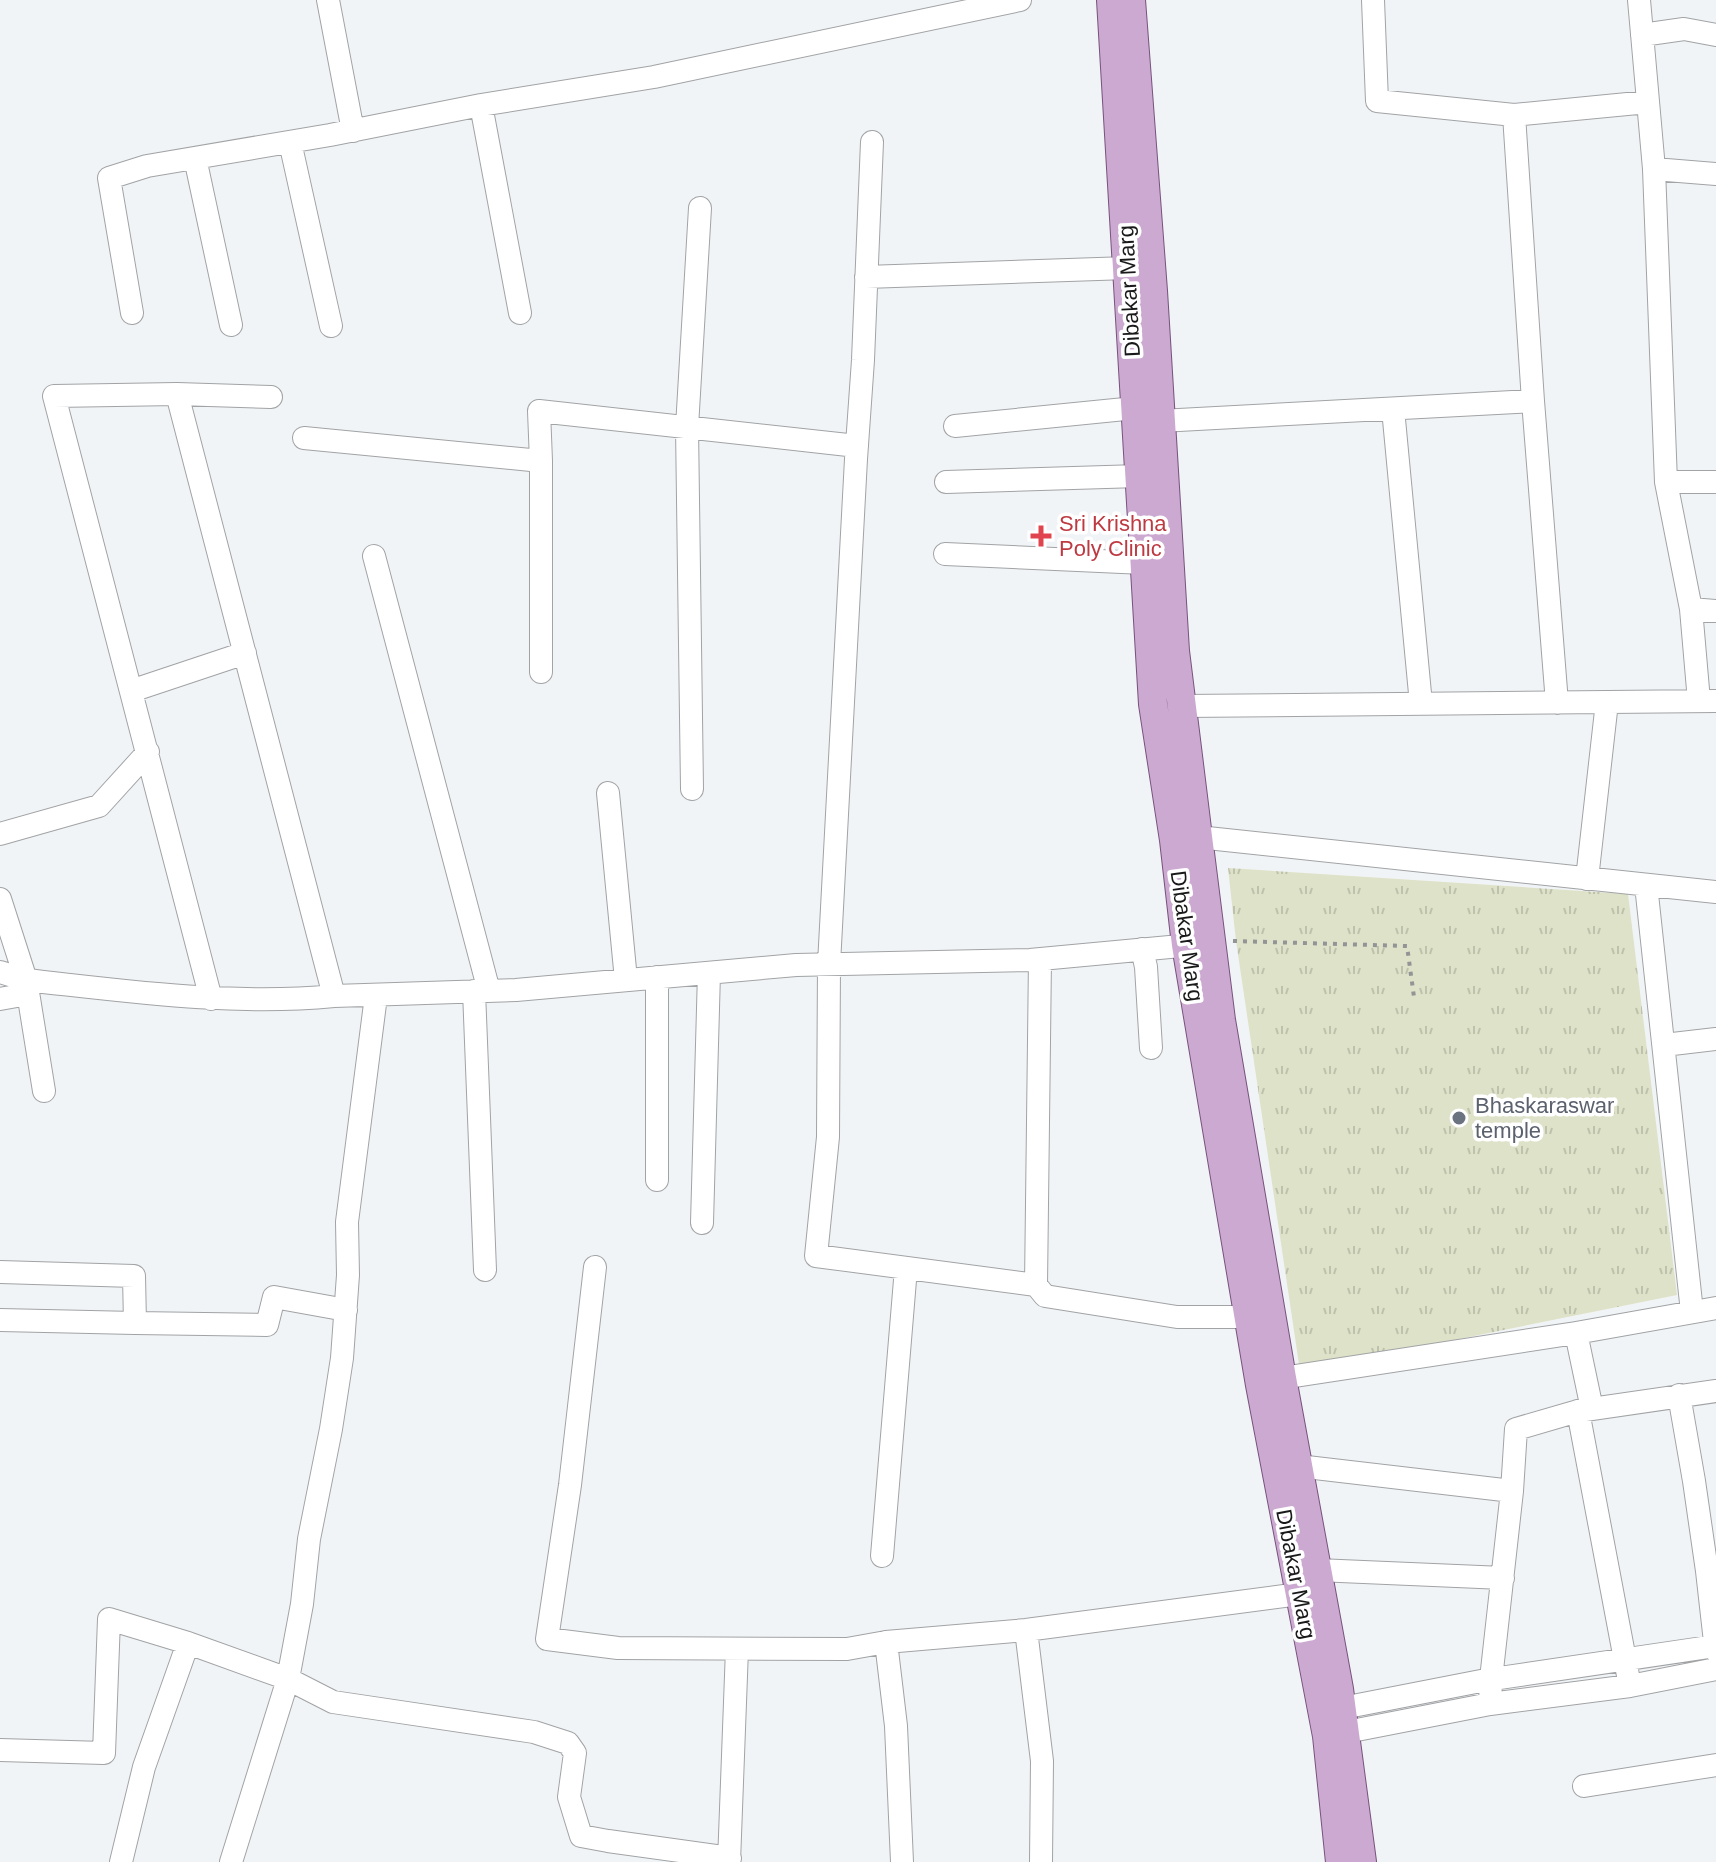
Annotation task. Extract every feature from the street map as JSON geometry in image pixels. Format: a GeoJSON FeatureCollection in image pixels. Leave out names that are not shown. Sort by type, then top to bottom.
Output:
{"type":"FeatureCollection","features":[{"type":"Feature","properties":{"kind":"main road","name":"Dibakar Marg"},"geometry":{"type":"LineString","coordinates":[[1111,0],[1128,268],[1144,418],[1198,837],[1199,944],[1248,1317],[1299,1594],[1334,1722],[1362,1862]]}},
{"type":"Feature","properties":{"kind":"main road","name":"Dibakar Marg"},"geometry":{"type":"LineString","coordinates":[[1131,0],[1153,291],[1139,476],[1153,704],[1174,840],[1221,1020],[1317,1570],[1334,1722],[1340,1862]]}},
{"type":"Feature","properties":{"kind":"street"},"geometry":{"type":"LineString","coordinates":[[328,0],[353,131]]}},
{"type":"Feature","properties":{"kind":"street"},"geometry":{"type":"LineString","coordinates":[[132,313],[109,178],[147,166],[654,77],[1020,0]]}},
{"type":"Feature","properties":{"kind":"street"},"geometry":{"type":"LineString","coordinates":[[1373,0],[1377,101],[1514,115],[1648,102]]}},
{"type":"Feature","properties":{"kind":"street"},"geometry":{"type":"LineString","coordinates":[[1182,706],[1707,701],[1666,482],[1654,169],[1639,0]]}},
{"type":"Feature","properties":{"kind":"street"},"geometry":{"type":"LineString","coordinates":[[1642,35],[1684,29],[1716,35]]}},
{"type":"Feature","properties":{"kind":"street"},"geometry":{"type":"LineString","coordinates":[[481,105],[520,313]]}},
{"type":"Feature","properties":{"kind":"street"},"geometry":{"type":"LineString","coordinates":[[1514,115],[1557,703]]}},
{"type":"Feature","properties":{"kind":"street"},"geometry":{"type":"LineString","coordinates":[[290,142],[331,326]]}},
{"type":"Feature","properties":{"kind":"street"},"geometry":{"type":"LineString","coordinates":[[872,142],[863,360],[829,964],[828,1137],[816,1256],[1036,1285]]}},
{"type":"Feature","properties":{"kind":"street"},"geometry":{"type":"LineString","coordinates":[[195,158],[231,325]]}},
{"type":"Feature","properties":{"kind":"street"},"geometry":{"type":"LineString","coordinates":[[1654,169],[1716,174]]}},
{"type":"Feature","properties":{"kind":"street"},"geometry":{"type":"LineString","coordinates":[[692,789],[687,427],[700,208]]}},
{"type":"Feature","properties":{"kind":"street"},"geometry":{"type":"LineString","coordinates":[[866,277],[1128,268]]}},
{"type":"Feature","properties":{"kind":"street"},"geometry":{"type":"LineString","coordinates":[[177,394],[334,996]]}},
{"type":"Feature","properties":{"kind":"street"},"geometry":{"type":"LineString","coordinates":[[211,999],[54,396],[177,394],[271,397]]}},
{"type":"Feature","properties":{"kind":"street"},"geometry":{"type":"LineString","coordinates":[[955,426],[1533,401]]}},
{"type":"Feature","properties":{"kind":"street"},"geometry":{"type":"LineString","coordinates":[[1393,409],[1421,704]]}},
{"type":"Feature","properties":{"kind":"street"},"geometry":{"type":"LineString","coordinates":[[541,672],[539,411],[857,446]]}},
{"type":"Feature","properties":{"kind":"street"},"geometry":{"type":"LineString","coordinates":[[304,438],[541,461]]}},
{"type":"Feature","properties":{"kind":"street"},"geometry":{"type":"LineString","coordinates":[[946,482],[1139,476]]}},
{"type":"Feature","properties":{"kind":"street"},"geometry":{"type":"LineString","coordinates":[[1666,482],[1716,482]]}},
{"type":"Feature","properties":{"kind":"street"},"geometry":{"type":"LineString","coordinates":[[945,554],[1144,563]]}},
{"type":"Feature","properties":{"kind":"street"},"geometry":{"type":"LineString","coordinates":[[374,556],[481,991],[485,1270]]}},
{"type":"Feature","properties":{"kind":"street"},"geometry":{"type":"LineString","coordinates":[[1691,609],[1716,611]]}},
{"type":"Feature","properties":{"kind":"street"},"geometry":{"type":"LineString","coordinates":[[131,691],[245,653]]}},
{"type":"Feature","properties":{"kind":"street"},"geometry":{"type":"LineString","coordinates":[[1587,879],[1607,702]]}},
{"type":"Feature","properties":{"kind":"street"},"geometry":{"type":"LineString","coordinates":[[0,834],[99,806],[148,752]]}},
{"type":"Feature","properties":{"kind":"street"},"geometry":{"type":"LineString","coordinates":[[608,793],[626,980]]}},
{"type":"Feature","properties":{"kind":"street"},"geometry":{"type":"LineString","coordinates":[[1198,837],[1716,892]]}},
{"type":"Feature","properties":{"kind":"street"},"geometry":{"type":"LineString","coordinates":[[1646,885],[1692,1312]]}},
{"type":"Feature","properties":{"kind":"street"},"geometry":{"type":"LineString","coordinates":[[0,899],[27,987],[44,1091]]}},
{"type":"Feature","properties":{"kind":"street"},"geometry":{"type":"LineString","coordinates":[[0,972],[27,987],[211,999],[304,999],[481,991],[796,965],[1040,959],[1199,944]]}},
{"type":"Feature","properties":{"kind":"street"},"geometry":{"type":"LineString","coordinates":[[1142,949],[1151,1048]]}},
{"type":"Feature","properties":{"kind":"street"},"geometry":{"type":"LineString","coordinates":[[1040,959],[1036,1285],[1045,1296],[1177,1317],[1248,1317]]}},
{"type":"Feature","properties":{"kind":"street"},"geometry":{"type":"LineString","coordinates":[[702,1223],[709,973]]}},
{"type":"Feature","properties":{"kind":"street"},"geometry":{"type":"LineString","coordinates":[[657,977],[657,1180]]}},
{"type":"Feature","properties":{"kind":"street"},"geometry":{"type":"LineString","coordinates":[[0,999],[27,987]]}},
{"type":"Feature","properties":{"kind":"street"},"geometry":{"type":"LineString","coordinates":[[231,1862],[288,1679],[302,1604],[309,1539],[342,1358],[348,1275],[347,1222],[376,996]]}},
{"type":"Feature","properties":{"kind":"street"},"geometry":{"type":"LineString","coordinates":[[1664,1045],[1716,1039]]}},
{"type":"Feature","properties":{"kind":"street"},"geometry":{"type":"LineString","coordinates":[[595,1267],[570,1485],[547,1639],[618,1648],[847,1649],[886,1642],[1026,1630],[1299,1594]]}},
{"type":"Feature","properties":{"kind":"street"},"geometry":{"type":"LineString","coordinates":[[882,1556],[906,1268]]}},
{"type":"Feature","properties":{"kind":"street"},"geometry":{"type":"LineString","coordinates":[[0,1272],[134,1276],[135,1323]]}},
{"type":"Feature","properties":{"kind":"street"},"geometry":{"type":"LineString","coordinates":[[0,1320],[267,1325],[274,1297],[346,1310]]}},
{"type":"Feature","properties":{"kind":"street"},"geometry":{"type":"LineString","coordinates":[[1282,1378],[1716,1308]]}},
{"type":"Feature","properties":{"kind":"street"},"geometry":{"type":"LineString","coordinates":[[1576,1333],[1585,1410],[1630,1686]]}},
{"type":"Feature","properties":{"kind":"street"},"geometry":{"type":"LineString","coordinates":[[1490,1704],[1516,1429],[1585,1410],[1716,1391]]}},
{"type":"Feature","properties":{"kind":"street"},"geometry":{"type":"LineString","coordinates":[[1334,1722],[1491,1679],[1716,1648],[1705,1480],[1679,1395]]}},
{"type":"Feature","properties":{"kind":"street"},"geometry":{"type":"LineString","coordinates":[[1298,1466],[1512,1491]]}},
{"type":"Feature","properties":{"kind":"street"},"geometry":{"type":"LineString","coordinates":[[1317,1570],[1503,1578]]}},
{"type":"Feature","properties":{"kind":"street"},"geometry":{"type":"LineString","coordinates":[[0,1750],[104,1753],[109,1619],[288,1679],[333,1702],[534,1732],[568,1743],[575,1753],[569,1797],[581,1836],[730,1860],[737,1649]]}},
{"type":"Feature","properties":{"kind":"street"},"geometry":{"type":"LineString","coordinates":[[1026,1630],[1042,1761],[1041,1862]]}},
{"type":"Feature","properties":{"kind":"street"},"geometry":{"type":"LineString","coordinates":[[886,1642],[896,1726],[902,1862]]}},
{"type":"Feature","properties":{"kind":"street"},"geometry":{"type":"LineString","coordinates":[[121,1862],[144,1767],[188,1643]]}},
{"type":"Feature","properties":{"kind":"street"},"geometry":{"type":"LineString","coordinates":[[1564,1669],[1568,1694]]}},
{"type":"Feature","properties":{"kind":"street"},"geometry":{"type":"LineString","coordinates":[[1334,1722],[1630,1686],[1716,1669]]}},
{"type":"Feature","properties":{"kind":"street"},"geometry":{"type":"LineString","coordinates":[[1584,1786],[1716,1765]]}},
{"type":"Feature","properties":{"kind":"path"},"geometry":{"type":"LineString","coordinates":[[1199,944],[1236,941],[1407,946],[1414,997]]}},
{"type":"Feature","properties":{"kind":"green space","name":"Bhaskaraswar temple"},"geometry":{"type":"Polygon","coordinates":[[[1228,868],[1628,894],[1677,1295],[1300,1371],[1236,941],[1228,868]]]}},
{"type":"Feature","properties":{"kind":"place","name":"Sri Krishna Poly Clinic"},"geometry":{"type":"Point","coordinates":[1041,536]}},
{"type":"Feature","properties":{"kind":"place","name":"Bhaskaraswar temple"},"geometry":{"type":"Point","coordinates":[1459,1118]}}]}
